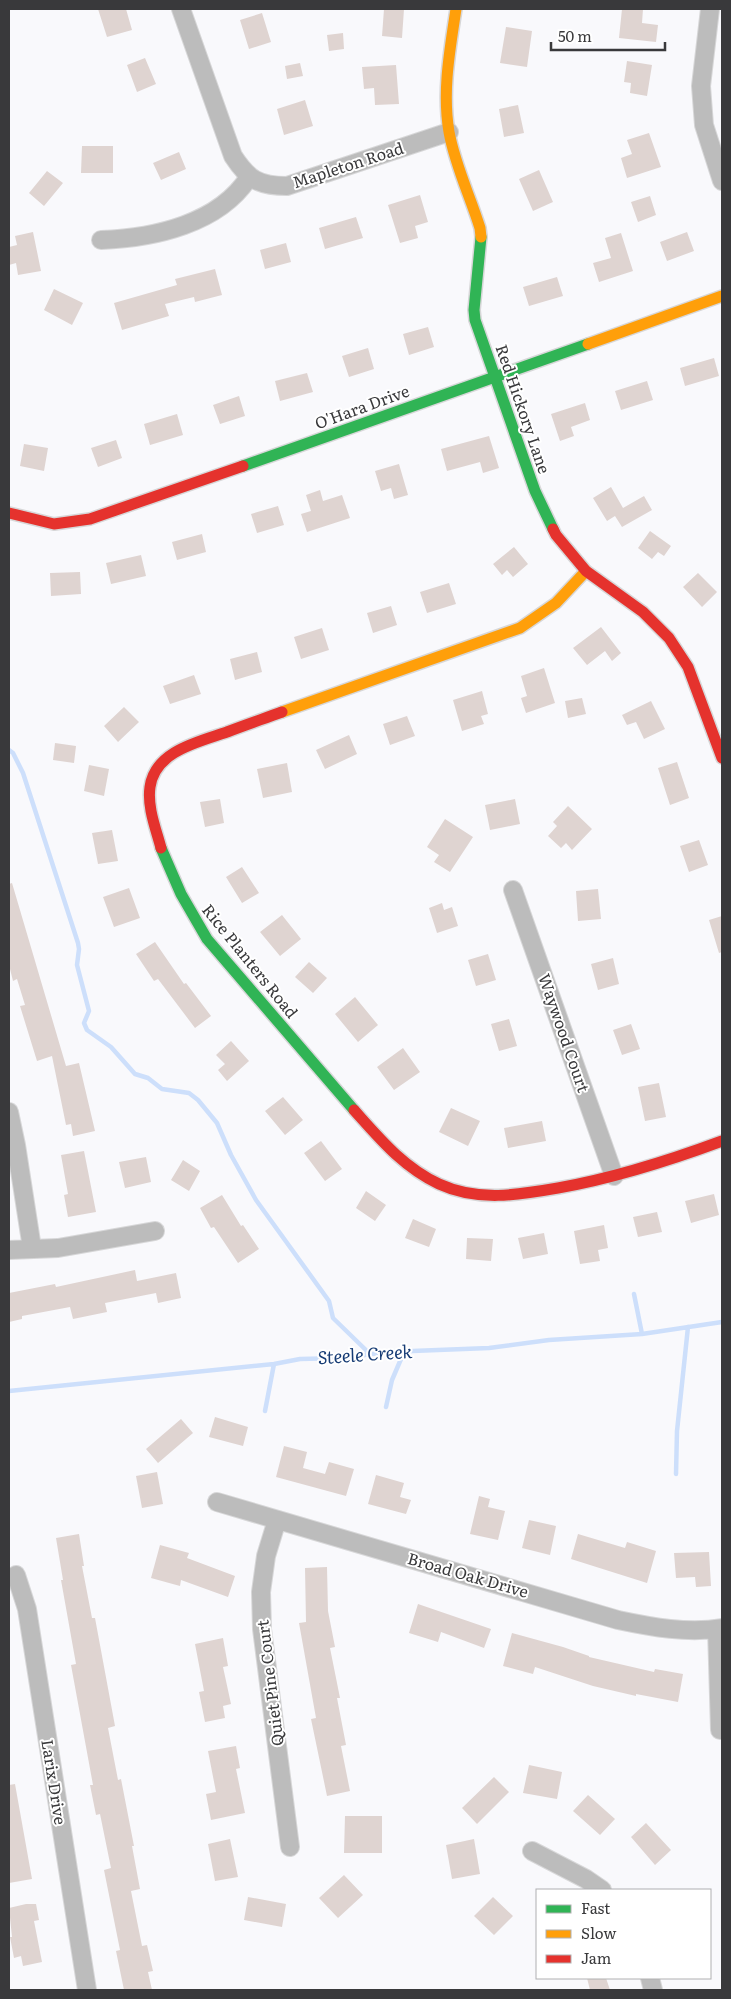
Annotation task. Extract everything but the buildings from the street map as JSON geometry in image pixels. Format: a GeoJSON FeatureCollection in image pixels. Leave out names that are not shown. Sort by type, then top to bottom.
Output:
{"type":"FeatureCollection","features":[{"type":"Feature","properties":{"kind":"street"},"geometry":{"type":"LineString","coordinates":[[101,240],[120,240],[155,234],[190,223],[216,211],[232,199],[249,177],[233,156],[181,9]]}},
{"type":"Feature","properties":{"kind":"street","name":"Red Hickory Lane"},"geometry":{"type":"LineString","coordinates":[[456,9],[448,67],[447,104],[449,132],[480,228],[481,243],[474,310],[478,329],[495,377],[546,519],[562,543],[586,571],[643,612],[669,638],[688,667],[722,758]]}},
{"type":"Feature","properties":{"kind":"street"},"geometry":{"type":"LineString","coordinates":[[710,9],[701,86],[704,125],[722,181]]}},
{"type":"Feature","properties":{"kind":"street","name":"Mapleton Road"},"geometry":{"type":"LineString","coordinates":[[249,177],[273,186],[287,186],[449,132]]}},
{"type":"Feature","properties":{"kind":"street","name":"O'Hara Drive"},"geometry":{"type":"LineString","coordinates":[[9,513],[54,524],[90,519],[130,507],[722,296]]}},
{"type":"Feature","properties":{"kind":"street","name":"Rice Planters Road"},"geometry":{"type":"LineString","coordinates":[[586,571],[552,607],[535,620],[520,628],[184,746],[156,769],[151,782],[149,795],[159,838],[175,883],[188,911],[207,939],[388,1149],[402,1162],[433,1182],[458,1191],[477,1195],[496,1196],[528,1193],[631,1172],[722,1142]]}},
{"type":"Feature","properties":{"kind":"street","name":"Waywood Court"},"geometry":{"type":"LineString","coordinates":[[513,890],[614,1176]]}},
{"type":"Feature","properties":{"kind":"street"},"geometry":{"type":"LineString","coordinates":[[9,1112],[32,1248]]}},
{"type":"Feature","properties":{"kind":"street"},"geometry":{"type":"LineString","coordinates":[[9,1250],[58,1248],[155,1230]]}},
{"type":"Feature","properties":{"kind":"street","name":"Broad Oak Drive"},"geometry":{"type":"LineString","coordinates":[[216,1502],[618,1620],[648,1626],[719,1628]]}},
{"type":"Feature","properties":{"kind":"street","name":"Quiet Pine Court"},"geometry":{"type":"LineString","coordinates":[[277,1520],[266,1556],[261,1592],[262,1620],[290,1847]]}},
{"type":"Feature","properties":{"kind":"street","name":"Larix Drive"},"geometry":{"type":"LineString","coordinates":[[16,1575],[26,1609],[87,1990]]}},
{"type":"Feature","properties":{"kind":"street"},"geometry":{"type":"LineString","coordinates":[[719,1628],[720,1730]]}},
{"type":"Feature","properties":{"kind":"street"},"geometry":{"type":"LineString","coordinates":[[532,1851],[586,1879],[601,1889]]}},
{"type":"Feature","properties":{"kind":"waterway"},"geometry":{"type":"LineString","coordinates":[[9,750],[13,753],[23,773],[78,943],[77,965],[89,1011],[84,1023],[87,1030],[111,1047],[135,1074],[148,1078],[162,1089],[189,1093],[198,1100],[217,1123],[231,1155],[256,1200],[329,1301],[333,1318],[370,1354]]}},
{"type":"Feature","properties":{"kind":"waterway"},"geometry":{"type":"LineString","coordinates":[[634,1294],[642,1334]]}},
{"type":"Feature","properties":{"kind":"waterway","name":"Steele Creek"},"geometry":{"type":"LineString","coordinates":[[9,1391],[274,1364],[300,1359],[342,1358],[387,1352],[489,1348],[549,1340],[642,1334],[722,1322]]}},
{"type":"Feature","properties":{"kind":"waterway"},"geometry":{"type":"LineString","coordinates":[[676,1474],[677,1431],[688,1327]]}},
{"type":"Feature","properties":{"kind":"waterway"},"geometry":{"type":"LineString","coordinates":[[386,1407],[392,1380],[404,1352]]}},
{"type":"Feature","properties":{"kind":"waterway"},"geometry":{"type":"LineString","coordinates":[[265,1411],[274,1364]]}},
{"type":"Feature","properties":{"kind":"traffic: fast"},"geometry":{"type":"LineString","coordinates":[[481,237],[474,310],[475,320],[535,491],[553,529]]}},
{"type":"Feature","properties":{"kind":"traffic: fast"},"geometry":{"type":"LineString","coordinates":[[243,466],[588,344]]}},
{"type":"Feature","properties":{"kind":"traffic: fast"},"geometry":{"type":"LineString","coordinates":[[161,848],[181,894],[207,939],[354,1110]]}},
{"type":"Feature","properties":{"kind":"traffic: slow"},"geometry":{"type":"LineString","coordinates":[[456,9],[448,70],[447,117],[455,156],[480,228],[481,237]]}},
{"type":"Feature","properties":{"kind":"traffic: slow"},"geometry":{"type":"LineString","coordinates":[[588,344],[722,296]]}},
{"type":"Feature","properties":{"kind":"traffic: slow"},"geometry":{"type":"LineString","coordinates":[[282,712],[520,628],[556,603],[586,571]]}},
{"type":"Feature","properties":{"kind":"traffic: jam"},"geometry":{"type":"LineString","coordinates":[[9,513],[54,524],[90,519],[243,466]]}},
{"type":"Feature","properties":{"kind":"traffic: jam"},"geometry":{"type":"LineString","coordinates":[[553,529],[586,571],[643,612],[669,638],[688,667],[722,758]]}},
{"type":"Feature","properties":{"kind":"traffic: jam"},"geometry":{"type":"LineString","coordinates":[[161,848],[152,818],[149,795],[154,775],[160,765],[169,756],[191,744],[282,712]]}},
{"type":"Feature","properties":{"kind":"traffic: jam"},"geometry":{"type":"LineString","coordinates":[[354,1110],[393,1152],[426,1177],[454,1190],[483,1195],[528,1193],[600,1179],[661,1162],[722,1141]]}}]}
